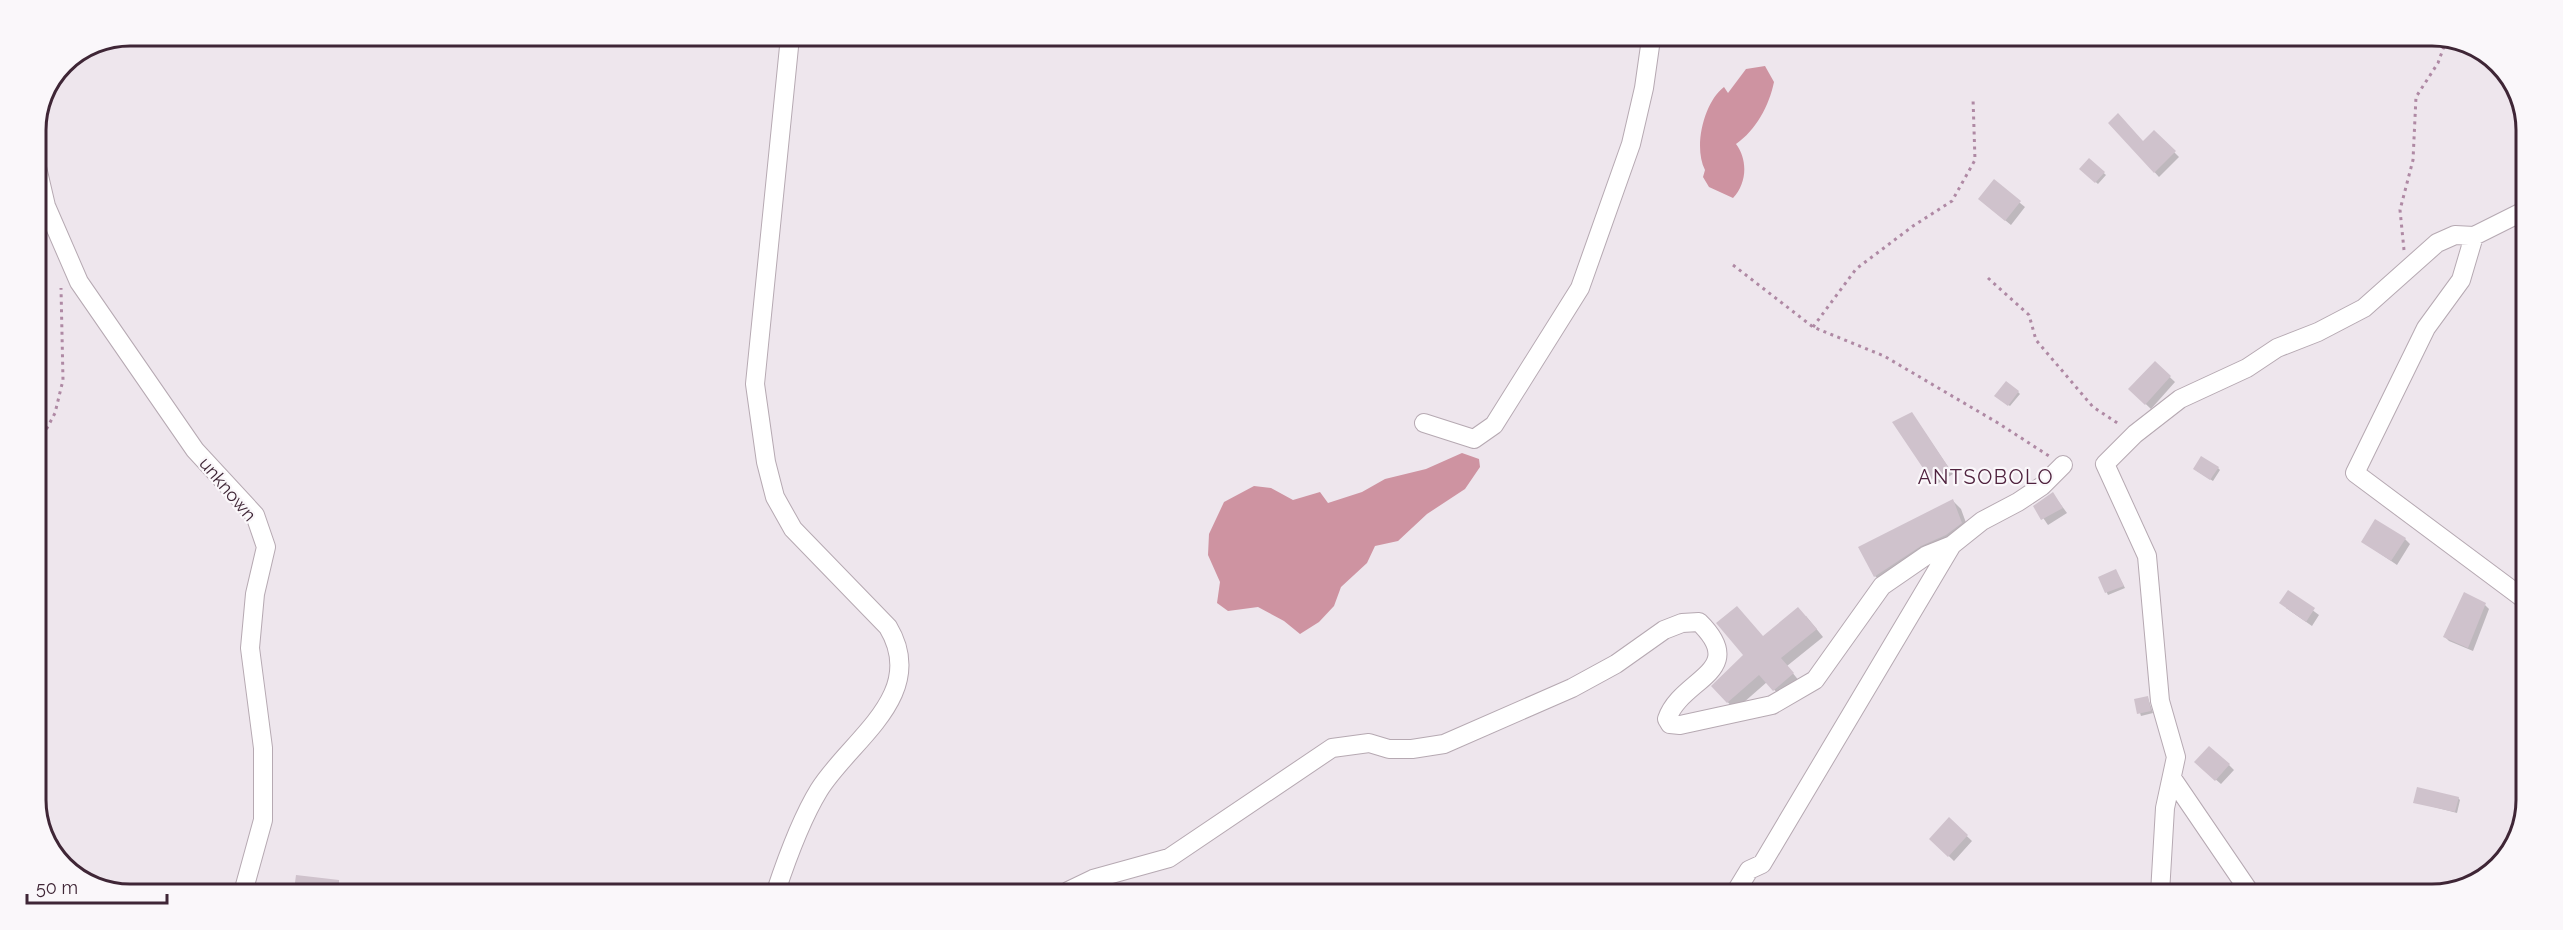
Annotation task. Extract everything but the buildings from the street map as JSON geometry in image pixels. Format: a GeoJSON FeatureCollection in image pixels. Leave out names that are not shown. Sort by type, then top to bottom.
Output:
{"type":"FeatureCollection","features":[{"type":"Feature","properties":{"kind":"street"},"geometry":{"type":"LineString","coordinates":[[778,884],[784,866],[819,790],[888,708],[900,659],[897,641],[888,627],[793,529],[776,497],[766,462],[755,384],[789,47]]}},
{"type":"Feature","properties":{"kind":"street"},"geometry":{"type":"LineString","coordinates":[[1424,423],[1474,439],[1494,425],[1580,288],[1631,144],[1644,88],[1650,47]]}},
{"type":"Feature","properties":{"kind":"street","name":"unknown"},"geometry":{"type":"LineString","coordinates":[[47,208],[79,282],[195,450],[255,515],[266,547],[255,594],[250,648],[263,748],[263,820],[245,884]]}},
{"type":"Feature","properties":{"kind":"street"},"geometry":{"type":"LineString","coordinates":[[2161,884],[2165,808],[2176,757],[2160,701],[2147,556],[2104,464],[2135,434],[2180,399],[2247,368],[2277,348],[2318,332],[2364,308],[2437,243],[2455,234],[2474,236],[2516,215]]}},
{"type":"Feature","properties":{"kind":"street"},"geometry":{"type":"LineString","coordinates":[[2474,236],[2461,280],[2426,328],[2355,473],[2516,593]]}},
{"type":"Feature","properties":{"kind":"street"},"geometry":{"type":"LineString","coordinates":[[1083,884],[1169,858],[1332,747],[1369,743],[1389,748],[1412,749],[1444,744],[1572,688],[1616,664],[1664,630],[1682,623],[1699,622],[1710,633],[1718,645],[1718,660],[1705,677],[1670,711],[1667,719],[1670,724],[1680,725],[1772,705],[1815,680],[1882,586],[1927,555],[1952,545],[1982,521],[2019,502],[2042,486],[2063,465]]}},
{"type":"Feature","properties":{"kind":"street"},"geometry":{"type":"LineString","coordinates":[[1741,884],[1749,870],[1762,864],[1952,545]]}},
{"type":"Feature","properties":{"kind":"street"},"geometry":{"type":"LineString","coordinates":[[2172,778],[2244,884]]}},
{"type":"Feature","properties":{"kind":"path"},"geometry":{"type":"LineString","coordinates":[[2406,270],[2400,210],[2413,160],[2416,97],[2438,63],[2444,47]]}},
{"type":"Feature","properties":{"kind":"path"},"geometry":{"type":"LineString","coordinates":[[1813,327],[1856,269],[1913,226],[1952,201],[1975,160],[1973,98]]}},
{"type":"Feature","properties":{"kind":"path"},"geometry":{"type":"LineString","coordinates":[[1733,265],[1813,327],[1884,356],[1998,423],[2063,465]]}},
{"type":"Feature","properties":{"kind":"path"},"geometry":{"type":"LineString","coordinates":[[47,428],[55,413],[63,380],[61,277]]}},
{"type":"Feature","properties":{"kind":"path"},"geometry":{"type":"LineString","coordinates":[[1988,278],[2029,315],[2036,340],[2093,407],[2135,434]]}},
{"type":"Feature","properties":{"kind":"shaded area"},"geometry":{"type":"Polygon","coordinates":[[[1765,66],[1774,82],[1761,117],[1750,132],[1736,144],[1743,157],[1744,171],[1741,185],[1733,198],[1709,187],[1703,177],[1705,170],[1700,149],[1702,125],[1711,103],[1724,87],[1728,93],[1746,69],[1765,66]]]}},
{"type":"Feature","properties":{"kind":"shaded area"},"geometry":{"type":"Polygon","coordinates":[[[1462,453],[1479,459],[1480,467],[1465,489],[1427,514],[1398,541],[1375,546],[1367,563],[1341,587],[1334,606],[1319,622],[1300,634],[1284,621],[1258,607],[1228,611],[1217,603],[1220,582],[1208,555],[1209,534],[1224,502],[1254,486],[1271,488],[1293,500],[1320,492],[1328,503],[1362,492],[1385,479],[1426,469],[1462,453]]]}},
{"type":"Feature","properties":{"kind":"district","name":"ANTSOBOLO"},"geometry":{"type":"Point","coordinates":[1986,477]}}]}
